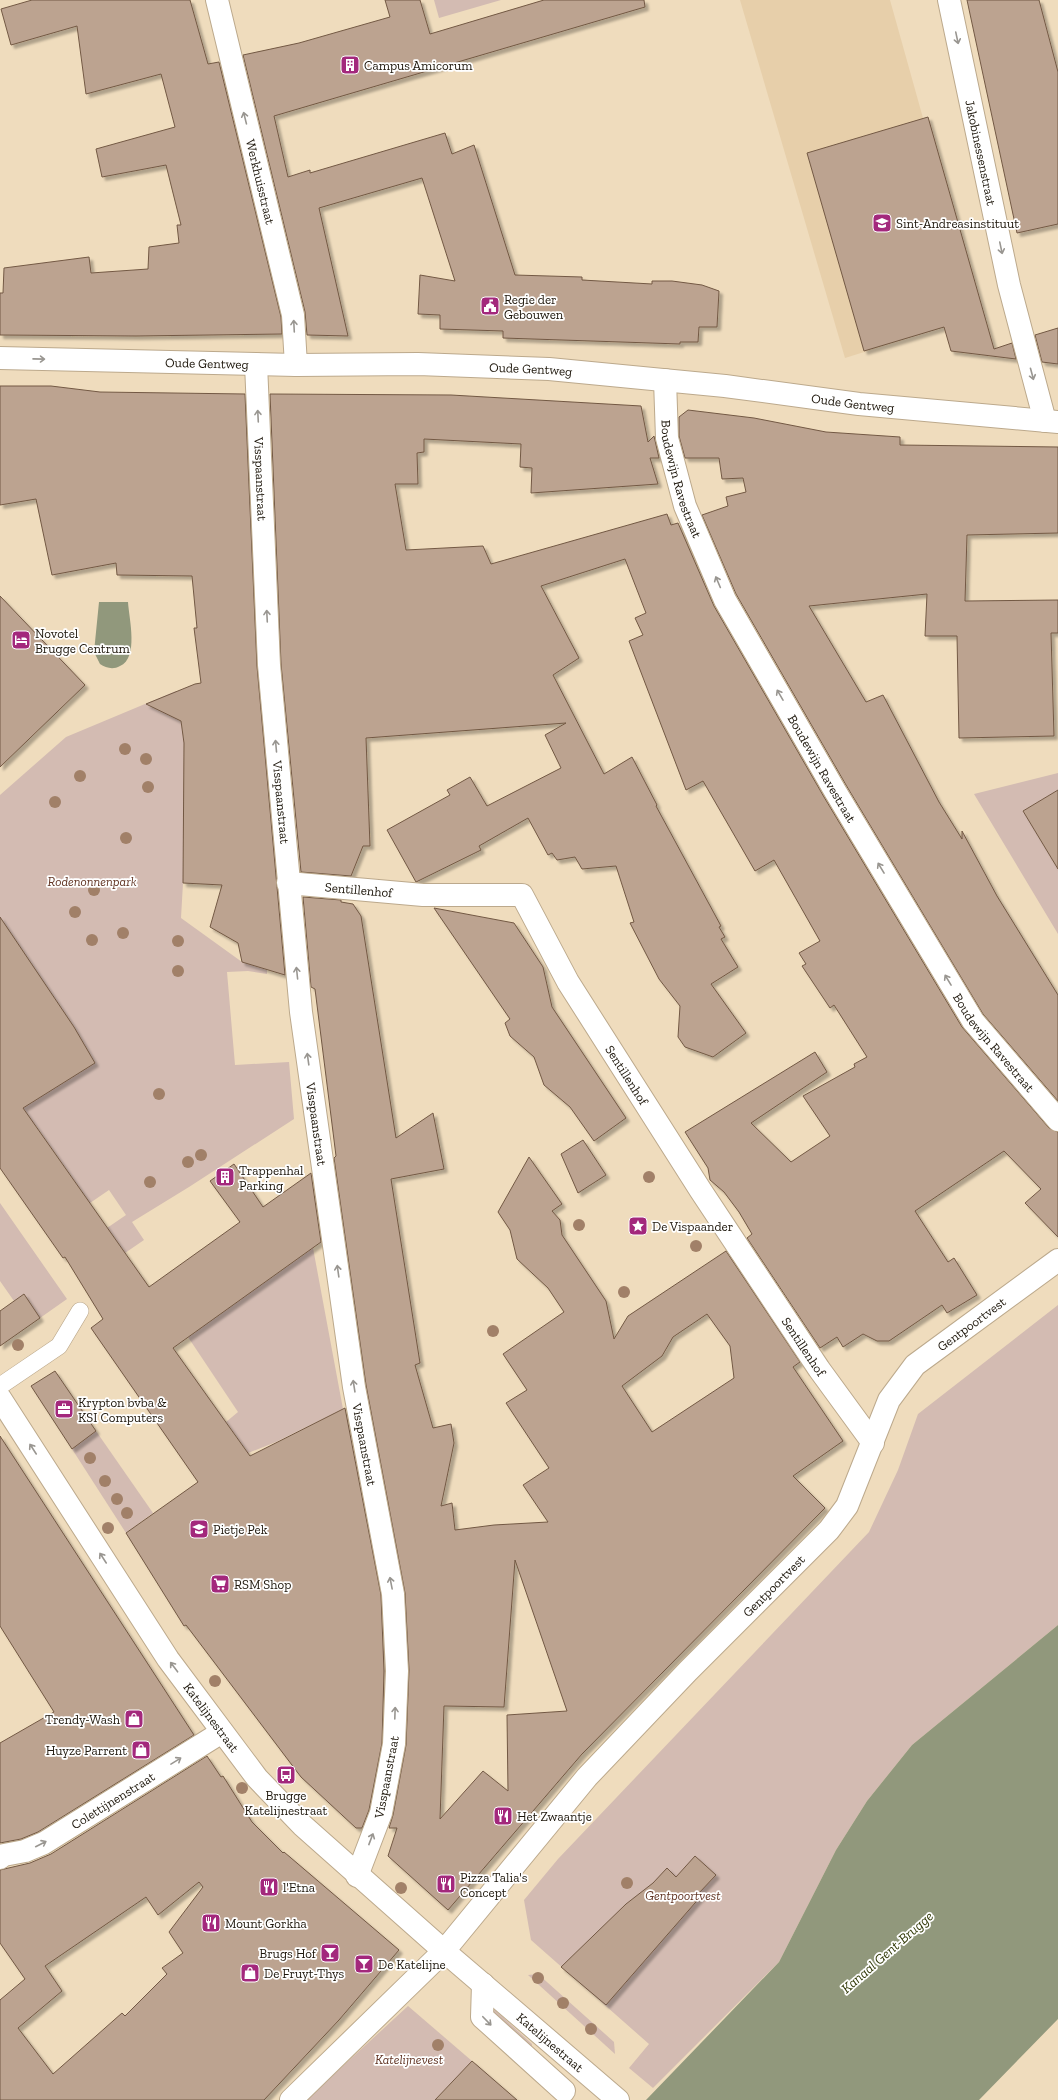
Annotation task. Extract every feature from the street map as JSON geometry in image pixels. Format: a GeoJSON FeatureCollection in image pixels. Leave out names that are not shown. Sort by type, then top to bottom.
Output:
{"type":"FeatureCollection","features":[{"type":"Feature","properties":{"kind":"street","name":"Werkhuisstraat"},"geometry":{"type":"LineString","coordinates":[[217,0],[293,315],[296,365]]}},
{"type":"Feature","properties":{"kind":"street","name":"Jakobinessenstraat"},"geometry":{"type":"LineString","coordinates":[[949,0],[1009,285],[1051,422]]}},
{"type":"Feature","properties":{"kind":"street","name":"Oude Gentweg"},"geometry":{"type":"LineString","coordinates":[[0,358],[296,365],[418,364],[549,369],[725,386],[859,404],[1051,422]]}},
{"type":"Feature","properties":{"kind":"street","name":"Visspaanstraat"},"geometry":{"type":"LineString","coordinates":[[256,364],[269,665],[301,1012],[354,1387],[393,1594],[397,1671],[394,1744],[381,1813],[357,1876]]}},
{"type":"Feature","properties":{"kind":"street","name":"Boudewijn Ravestraat"},"geometry":{"type":"LineString","coordinates":[[665,380],[667,438],[683,498],[725,600],[835,791],[973,1021],[1058,1120]]}},
{"type":"Feature","properties":{"kind":"street","name":"Sentillenhof"},"geometry":{"type":"LineString","coordinates":[[288,883],[423,896],[522,895],[568,982],[701,1191],[819,1369],[873,1443]]}},
{"type":"Feature","properties":{"kind":"street","name":"Gentpoortvest"},"geometry":{"type":"LineString","coordinates":[[444,1950],[587,1777],[688,1671],[829,1530],[847,1506],[889,1400],[914,1365],[1058,1260]]}},
{"type":"Feature","properties":{"kind":"street","name":"Katelijnestraat"},"geometry":{"type":"LineString","coordinates":[[0,1398],[168,1659],[257,1778],[302,1825],[357,1876],[618,2100]]}},
{"type":"Feature","properties":{"kind":"street","name":"Colettijnenstraat"},"geometry":{"type":"LineString","coordinates":[[2,1856],[25,1851],[44,1843],[222,1732]]}},
{"type":"Feature","properties":{"kind":"street"},"geometry":{"type":"LineString","coordinates":[[290,2100],[444,1950]]}},
{"type":"Feature","properties":{"kind":"street","name":"Katelijnestraat"},"geometry":{"type":"LineString","coordinates":[[483,1984],[482,2017],[561,2095]]}},
{"type":"Feature","properties":{"kind":"street"},"geometry":{"type":"LineString","coordinates":[[561,2095],[582,2068]]}},
{"type":"Feature","properties":{"kind":"lane"},"geometry":{"type":"LineString","coordinates":[[0,1386],[59,1346],[80,1311]]}},
{"type":"Feature","properties":{"kind":"shaded area","name":"Sint-Andreasinstituut"},"geometry":{"type":"Polygon","coordinates":[[[740,0],[890,0],[923,118],[928,117],[996,356],[951,351],[944,327],[845,358],[740,0]]]}},
{"type":"Feature","properties":{"kind":"green space"},"geometry":{"type":"Polygon","coordinates":[[[434,0],[501,0],[439,18],[434,0]]]}},
{"type":"Feature","properties":{"kind":"green space","name":"Rodenonnenpark"},"geometry":{"type":"Polygon","coordinates":[[[176,691],[184,740],[183,883],[181,918],[242,962],[267,970],[267,974],[248,971],[227,972],[235,1065],[289,1062],[294,1119],[132,1222],[144,1240],[125,1253],[107,1228],[126,1215],[109,1190],[90,1203],[36,1126],[0,1122],[95,1063],[74,1027],[0,918],[0,795],[66,737],[176,691]]]}},
{"type":"Feature","properties":{"kind":"green space"},"geometry":{"type":"Polygon","coordinates":[[[1058,773],[1058,790],[1023,811],[1058,869],[1058,934],[974,794],[1058,773]]]}},
{"type":"Feature","properties":{"kind":"green space"},"geometry":{"type":"Polygon","coordinates":[[[0,1203],[67,1299],[40,1318],[24,1294],[14,1301],[0,1281],[0,1203]]]}},
{"type":"Feature","properties":{"kind":"green space"},"geometry":{"type":"Polygon","coordinates":[[[313,1248],[343,1409],[276,1442],[248,1453],[226,1422],[238,1412],[188,1337],[313,1248]]]}},
{"type":"Feature","properties":{"kind":"green space","name":"Gentpoortvest"},"geometry":{"type":"Polygon","coordinates":[[[1058,1305],[1058,1625],[912,1745],[867,1801],[836,1850],[779,1962],[653,2088],[629,2068],[649,2044],[531,1940],[524,1900],[558,1859],[869,1532],[898,1470],[918,1414],[1058,1305]]]}},
{"type":"Feature","properties":{"kind":"green space"},"geometry":{"type":"Polygon","coordinates":[[[96,1431],[153,1513],[126,1533],[72,1449],[96,1431]]]}},
{"type":"Feature","properties":{"kind":"green space"},"geometry":{"type":"Polygon","coordinates":[[[538,1974],[614,2042],[615,2054],[528,1975],[538,1974]]]}},
{"type":"Feature","properties":{"kind":"green space","name":"Katelijnevest"},"geometry":{"type":"Polygon","coordinates":[[[408,2006],[472,2061],[435,2100],[306,2100],[408,2006]]]}},
{"type":"Feature","properties":{"kind":"green space"},"geometry":{"type":"Polygon","coordinates":[[[495,2010],[532,2044],[532,2048],[493,2013],[492,2011],[495,2010]]]}},
{"type":"Feature","properties":{"kind":"water"},"geometry":{"type":"Polygon","coordinates":[[[99,602],[128,602],[132,637],[131,647],[126,662],[115,668],[100,664],[94,652],[99,602]]]}},
{"type":"Feature","properties":{"kind":"water","name":"Kanaal Gent-Brugge"},"geometry":{"type":"Polygon","coordinates":[[[1058,1625],[1058,2019],[979,2100],[646,2100],[779,1962],[836,1850],[867,1801],[912,1745],[1058,1625]]]}},
{"type":"Feature","properties":{"kind":"building"},"geometry":{"type":"Polygon","coordinates":[[[32,0],[190,0],[208,64],[219,62],[281,317],[282,334],[136,336],[0,335],[0,293],[3,293],[4,268],[89,257],[91,273],[148,269],[149,247],[179,243],[177,225],[181,225],[166,165],[102,177],[96,149],[175,127],[161,74],[86,94],[77,26],[11,45],[1,9],[32,0]]]}},
{"type":"Feature","properties":{"kind":"building"},"geometry":{"type":"Polygon","coordinates":[[[385,0],[420,0],[430,34],[544,0],[644,0],[645,7],[274,116],[288,177],[310,170],[310,173],[445,133],[452,154],[474,145],[515,275],[582,277],[582,280],[652,284],[652,281],[672,281],[702,285],[719,291],[717,327],[699,327],[698,342],[680,342],[680,344],[503,338],[503,331],[440,329],[440,315],[418,314],[420,275],[455,281],[422,178],[319,208],[348,336],[307,335],[305,312],[243,55],[299,43],[390,17],[385,0]]]}},
{"type":"Feature","properties":{"kind":"building"},"geometry":{"type":"Polygon","coordinates":[[[967,0],[1039,0],[1058,72],[1058,224],[1017,233],[967,0]]]}},
{"type":"Feature","properties":{"kind":"building"},"geometry":{"type":"Polygon","coordinates":[[[928,117],[994,349],[1012,343],[1016,359],[951,351],[944,327],[864,351],[807,153],[928,117]]]}},
{"type":"Feature","properties":{"kind":"building"},"geometry":{"type":"Polygon","coordinates":[[[1058,328],[1058,364],[1042,362],[1035,335],[1058,328]]]}},
{"type":"Feature","properties":{"kind":"building"},"geometry":{"type":"Polygon","coordinates":[[[0,386],[51,386],[100,392],[245,394],[257,666],[285,975],[242,962],[238,943],[210,927],[222,885],[183,883],[184,743],[181,721],[146,704],[195,684],[201,683],[194,628],[197,628],[192,576],[117,575],[116,563],[52,575],[36,499],[0,505],[0,386]]]}},
{"type":"Feature","properties":{"kind":"building"},"geometry":{"type":"Polygon","coordinates":[[[270,394],[451,395],[641,406],[648,442],[654,436],[659,458],[650,458],[658,484],[531,493],[532,468],[520,467],[521,444],[424,439],[424,452],[417,453],[418,484],[395,484],[406,550],[483,546],[491,564],[667,514],[671,525],[678,523],[714,606],[824,797],[962,1027],[1049,1128],[1058,1132],[1058,1237],[1025,1203],[1041,1189],[1004,1151],[915,1211],[948,1262],[954,1258],[977,1295],[947,1313],[942,1305],[889,1341],[877,1341],[863,1334],[843,1347],[837,1337],[820,1348],[747,1238],[752,1234],[739,1212],[724,1192],[710,1180],[708,1168],[685,1132],[815,1052],[827,1072],[751,1123],[791,1162],[830,1136],[803,1096],[855,1067],[854,1064],[867,1057],[834,1005],[830,1008],[802,966],[806,964],[799,953],[820,941],[774,860],[755,871],[703,781],[686,790],[629,641],[643,635],[635,618],[646,613],[625,559],[541,586],[579,658],[553,675],[604,774],[632,757],[657,805],[656,806],[721,926],[719,927],[725,937],[721,939],[738,967],[711,984],[746,1033],[713,1057],[685,1047],[678,1037],[680,1006],[659,979],[630,923],[634,922],[616,866],[582,869],[575,857],[557,860],[552,853],[548,855],[528,818],[479,846],[481,850],[416,882],[387,830],[450,795],[447,790],[470,777],[487,806],[561,768],[545,735],[566,723],[366,738],[370,846],[363,846],[351,876],[301,872],[281,664],[270,394]]]}},
{"type":"Feature","properties":{"kind":"building"},"geometry":{"type":"Polygon","coordinates":[[[688,410],[754,418],[826,432],[900,437],[900,445],[1058,447],[1058,533],[967,535],[965,601],[1058,600],[1058,633],[1051,633],[1054,736],[959,738],[957,636],[925,636],[927,594],[809,606],[866,702],[883,695],[939,802],[962,839],[962,831],[997,896],[1058,995],[1058,1101],[983,1014],[846,785],[736,594],[702,515],[728,506],[726,497],[746,492],[743,478],[722,479],[719,458],[685,458],[679,436],[679,417],[688,410]]]}},
{"type":"Feature","properties":{"kind":"building","name":"Novotel Brugge Centrum"},"geometry":{"type":"Polygon","coordinates":[[[0,596],[85,685],[0,767],[0,596]]]}},
{"type":"Feature","properties":{"kind":"building"},"geometry":{"type":"Polygon","coordinates":[[[1058,790],[1058,869],[1023,811],[1058,790]]]}},
{"type":"Feature","properties":{"kind":"building"},"geometry":{"type":"Polygon","coordinates":[[[303,897],[341,900],[341,902],[353,904],[361,916],[396,1138],[433,1113],[444,1169],[391,1179],[420,1363],[415,1365],[433,1428],[451,1424],[454,1443],[441,1506],[452,1503],[455,1530],[494,1525],[548,1522],[523,1485],[549,1468],[506,1403],[527,1390],[503,1354],[564,1312],[548,1288],[517,1259],[510,1230],[498,1212],[529,1157],[562,1204],[552,1211],[560,1220],[562,1235],[606,1301],[614,1339],[628,1316],[726,1251],[800,1362],[793,1367],[843,1441],[793,1476],[825,1508],[582,1754],[448,1910],[388,1856],[397,1828],[389,1828],[393,1815],[406,1745],[409,1670],[405,1593],[366,1385],[334,1158],[336,1156],[315,989],[311,987],[303,897]],[[707,1314],[673,1337],[662,1356],[622,1386],[652,1432],[734,1378],[730,1346],[707,1314]],[[515,1560],[504,1707],[444,1706],[440,1819],[483,1771],[508,1791],[507,1715],[567,1711],[515,1560]]]}},
{"type":"Feature","properties":{"kind":"building"},"geometry":{"type":"Polygon","coordinates":[[[434,908],[514,923],[543,967],[552,1007],[626,1118],[594,1141],[570,1107],[544,1085],[534,1057],[510,1036],[505,1023],[510,1019],[434,908]]]}},
{"type":"Feature","properties":{"kind":"building"},"geometry":{"type":"Polygon","coordinates":[[[0,917],[74,1027],[95,1063],[23,1108],[149,1287],[240,1222],[210,1181],[234,1164],[263,1207],[311,1173],[321,1242],[173,1348],[250,1456],[345,1408],[381,1595],[384,1671],[382,1743],[369,1810],[362,1828],[356,1828],[301,1777],[186,1625],[184,1626],[126,1533],[198,1482],[91,1328],[103,1319],[65,1257],[63,1258],[0,1168],[0,917]]]}},
{"type":"Feature","properties":{"kind":"building"},"geometry":{"type":"Polygon","coordinates":[[[583,1140],[606,1175],[578,1193],[561,1154],[583,1140]]]}},
{"type":"Feature","properties":{"kind":"building"},"geometry":{"type":"Polygon","coordinates":[[[24,1294],[40,1318],[0,1346],[0,1311],[24,1294]]]}},
{"type":"Feature","properties":{"kind":"building"},"geometry":{"type":"Polygon","coordinates":[[[55,1371],[96,1431],[72,1449],[31,1386],[55,1371]]]}},
{"type":"Feature","properties":{"kind":"building"},"geometry":{"type":"Polygon","coordinates":[[[0,1436],[194,1735],[38,1832],[21,1839],[0,1843],[0,1743],[54,1712],[0,1626],[0,1436]]]}},
{"type":"Feature","properties":{"kind":"building"},"geometry":{"type":"Polygon","coordinates":[[[207,1756],[221,1777],[223,1776],[252,1822],[283,1853],[284,1852],[399,1950],[339,2020],[264,2100],[0,2100],[0,2000],[25,1979],[0,1943],[0,1870],[30,1863],[51,1854],[207,1756]],[[199,1882],[158,1915],[146,1897],[45,1966],[62,1991],[18,2028],[53,2074],[122,2013],[125,2016],[167,1974],[162,1968],[183,1953],[169,1932],[203,1887],[199,1882]]]}},
{"type":"Feature","properties":{"kind":"building"},"geometry":{"type":"Polygon","coordinates":[[[695,1856],[716,1875],[699,1893],[702,1895],[606,2005],[561,1967],[626,1904],[653,1883],[667,1868],[676,1877],[695,1856]]]}},
{"type":"Feature","properties":{"kind":"building"},"geometry":{"type":"Polygon","coordinates":[[[472,2061],[517,2100],[435,2100],[472,2061]]]}},
{"type":"Feature","properties":{"kind":"place","name":"Campus Amicorum"},"geometry":{"type":"Point","coordinates":[350,65]}},
{"type":"Feature","properties":{"kind":"place","name":"Sint-Andreasinstituut"},"geometry":{"type":"Point","coordinates":[882,223]}},
{"type":"Feature","properties":{"kind":"place","name":"Regie der Gebouwen"},"geometry":{"type":"Point","coordinates":[490,306]}},
{"type":"Feature","properties":{"kind":"place","name":"Novotel Brugge Centrum"},"geometry":{"type":"Point","coordinates":[21,640]}},
{"type":"Feature","properties":{"kind":"place","name":"Trappenhal Parking"},"geometry":{"type":"Point","coordinates":[225,1177]}},
{"type":"Feature","properties":{"kind":"place","name":"De Vispaander"},"geometry":{"type":"Point","coordinates":[638,1226]}},
{"type":"Feature","properties":{"kind":"place","name":"Krypton bvba & KSI Computers"},"geometry":{"type":"Point","coordinates":[64,1409]}},
{"type":"Feature","properties":{"kind":"place","name":"Pietje Pek"},"geometry":{"type":"Point","coordinates":[199,1529]}},
{"type":"Feature","properties":{"kind":"place","name":"RSM Shop"},"geometry":{"type":"Point","coordinates":[220,1584]}},
{"type":"Feature","properties":{"kind":"place","name":"Trendy-Wash"},"geometry":{"type":"Point","coordinates":[134,1719]}},
{"type":"Feature","properties":{"kind":"place","name":"Huyze Parrent"},"geometry":{"type":"Point","coordinates":[141,1750]}},
{"type":"Feature","properties":{"kind":"place","name":"Brugge Katelijnestraat"},"geometry":{"type":"Point","coordinates":[286,1775]}},
{"type":"Feature","properties":{"kind":"place","name":"Het Zwaantje"},"geometry":{"type":"Point","coordinates":[503,1816]}},
{"type":"Feature","properties":{"kind":"place","name":"Pizza Talia's Concept"},"geometry":{"type":"Point","coordinates":[446,1884]}},
{"type":"Feature","properties":{"kind":"place","name":"l'Etna"},"geometry":{"type":"Point","coordinates":[269,1887]}},
{"type":"Feature","properties":{"kind":"place","name":"Mount Gorkha"},"geometry":{"type":"Point","coordinates":[211,1923]}},
{"type":"Feature","properties":{"kind":"place","name":"Brugs Hof"},"geometry":{"type":"Point","coordinates":[330,1953]}},
{"type":"Feature","properties":{"kind":"place","name":"De Katelijne"},"geometry":{"type":"Point","coordinates":[364,1964]}},
{"type":"Feature","properties":{"kind":"place","name":"De Fruyt-Thys"},"geometry":{"type":"Point","coordinates":[250,1973]}}]}
